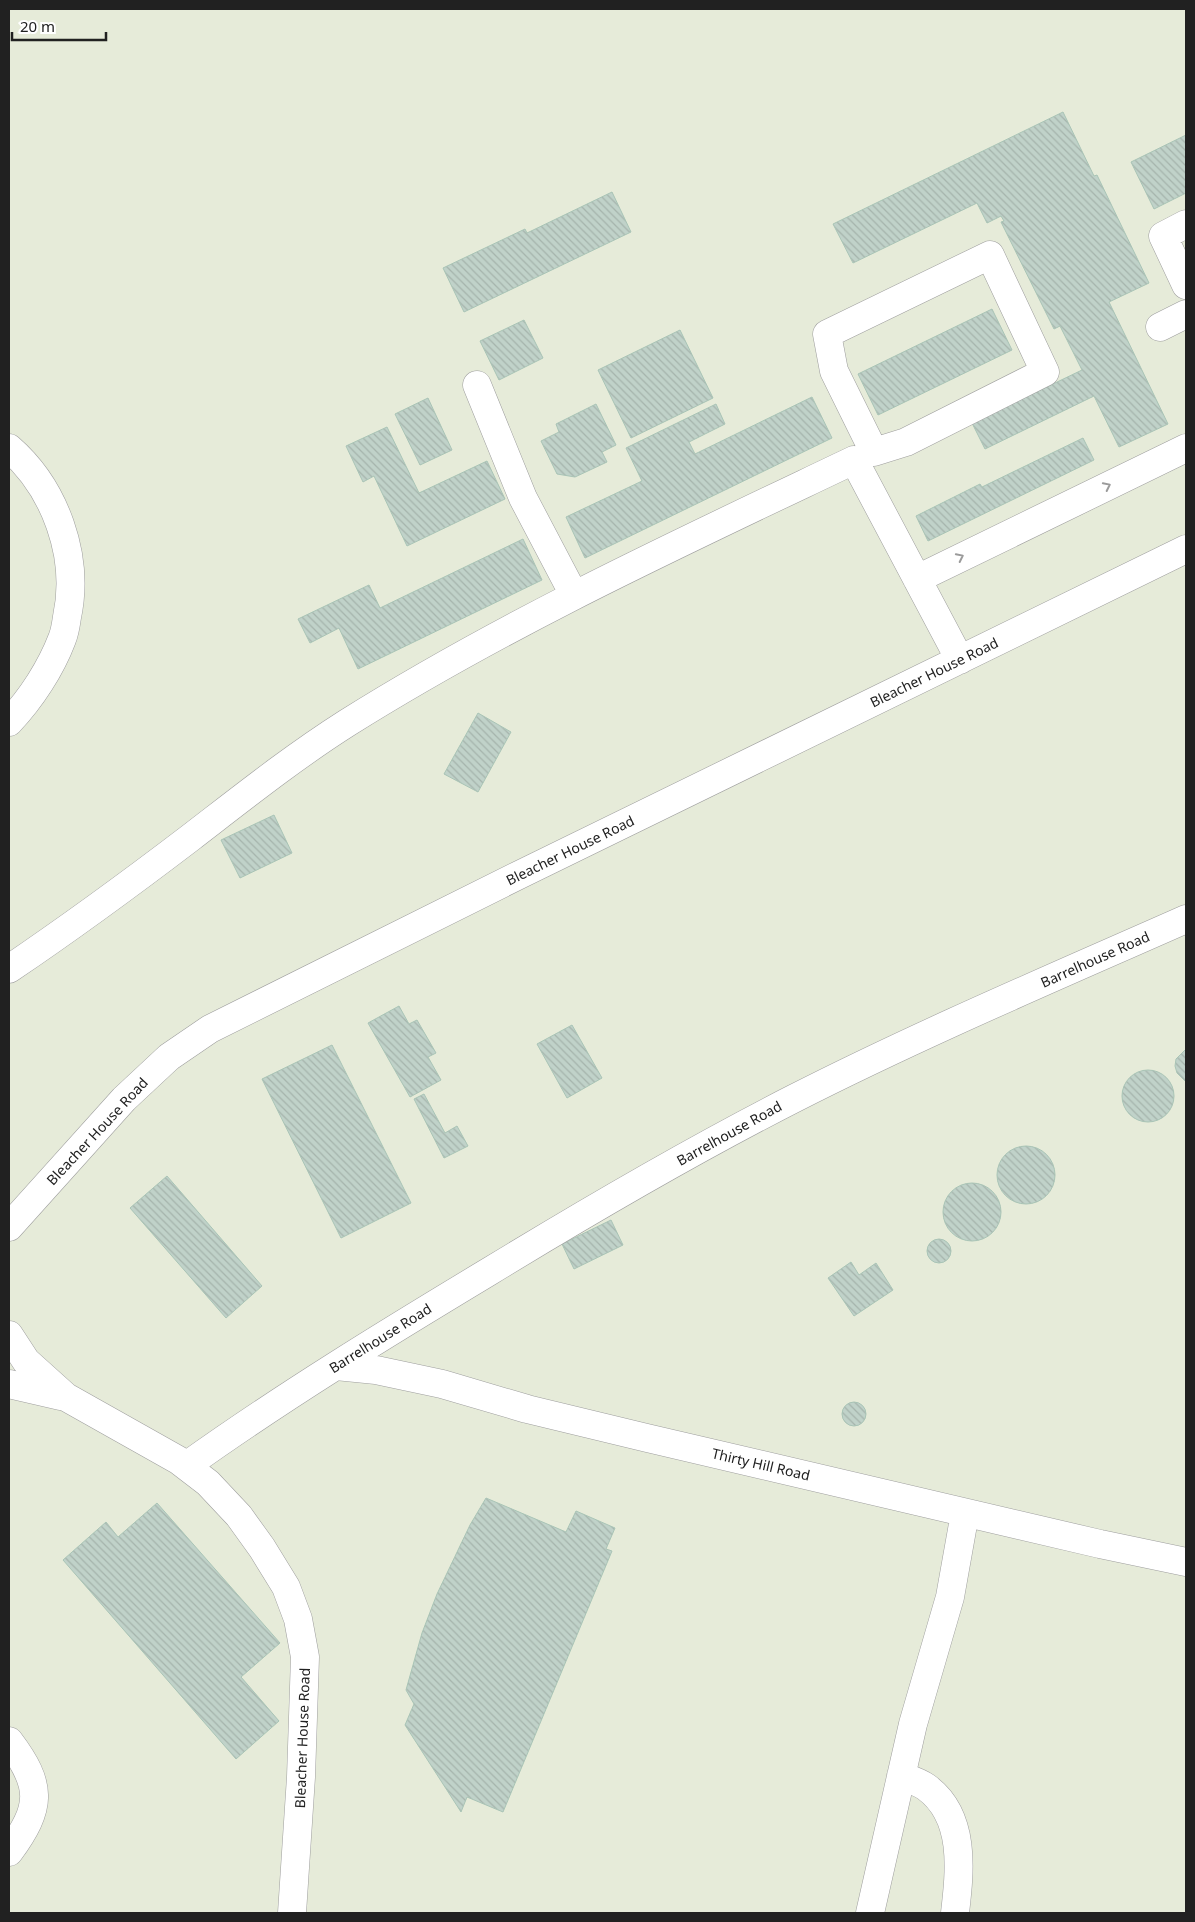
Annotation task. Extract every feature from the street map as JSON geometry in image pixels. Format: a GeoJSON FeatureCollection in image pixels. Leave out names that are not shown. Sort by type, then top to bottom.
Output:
{"type":"FeatureCollection","features":[{"type":"Feature","properties":{"kind":"lane"},"geometry":{"type":"LineString","coordinates":[[1186,224],[1163,236],[1186,285]]}},
{"type":"Feature","properties":{"kind":"lane"},"geometry":{"type":"LineString","coordinates":[[990,255],[1045,372],[906,442],[874,452],[834,371],[827,334],[990,255]]}},
{"type":"Feature","properties":{"kind":"lane"},"geometry":{"type":"LineString","coordinates":[[1160,327],[1186,314]]}},
{"type":"Feature","properties":{"kind":"lane"},"geometry":{"type":"LineString","coordinates":[[477,385],[523,498],[574,596]]}},
{"type":"Feature","properties":{"kind":"lane"},"geometry":{"type":"LineString","coordinates":[[9,448],[25,462],[45,490],[60,524],[70,563],[70,604],[63,638],[41,681],[9,722]]}},
{"type":"Feature","properties":{"kind":"lane"},"geometry":{"type":"LineString","coordinates":[[917,579],[1186,448]]}},
{"type":"Feature","properties":{"kind":"lane"},"geometry":{"type":"LineString","coordinates":[[9,969],[66,930],[294,757],[348,723],[475,648],[574,596],[675,545],[854,460],[960,660]]}},
{"type":"Feature","properties":{"kind":"lane","name":"Bleacher House Road"},"geometry":{"type":"LineString","coordinates":[[9,1227],[124,1099],[169,1057],[210,1029],[1186,549]]}},
{"type":"Feature","properties":{"kind":"lane","name":"Barrelhouse Road"},"geometry":{"type":"LineString","coordinates":[[186,1466],[223,1439],[326,1372],[555,1232],[722,1137],[796,1097],[965,1016],[1176,923]]}},
{"type":"Feature","properties":{"kind":"lane","name":"Bleacher House Road"},"geometry":{"type":"LineString","coordinates":[[9,1335],[26,1361],[66,1397],[144,1439],[186,1466],[208,1483],[239,1516],[262,1548],[286,1587],[298,1619],[305,1657],[305,1696],[292,1913]]}},
{"type":"Feature","properties":{"kind":"lane","name":"Thirty Hill Road"},"geometry":{"type":"LineString","coordinates":[[326,1372],[376,1370],[442,1384],[527,1409],[965,1513],[1186,1562]]}},
{"type":"Feature","properties":{"kind":"lane"},"geometry":{"type":"LineString","coordinates":[[9,1384],[66,1397]]}},
{"type":"Feature","properties":{"kind":"lane"},"geometry":{"type":"LineString","coordinates":[[870,1913],[913,1724],[950,1597],[965,1513]]}},
{"type":"Feature","properties":{"kind":"lane"},"geometry":{"type":"LineString","coordinates":[[9,1741],[31,1775],[34,1795],[33,1813],[20,1837],[9,1852]]}},
{"type":"Feature","properties":{"kind":"lane"},"geometry":{"type":"LineString","coordinates":[[901,1776],[925,1786],[938,1798],[950,1815],[959,1847],[959,1883],[955,1913]]}},
{"type":"Feature","properties":{"kind":"shaded area"},"geometry":{"type":"Polygon","coordinates":[[[9,9],[1186,9],[1186,1913],[9,1913],[9,9]]]}},
{"type":"Feature","properties":{"kind":"building"},"geometry":{"type":"Polygon","coordinates":[[[1063,112],[1094,176],[1097,175],[1149,283],[1109,302],[1168,424],[1119,447],[1094,396],[985,449],[972,423],[1082,370],[1060,326],[1054,329],[1001,222],[1004,221],[1001,216],[987,223],[977,203],[853,263],[833,224],[1063,112]]]}},
{"type":"Feature","properties":{"kind":"building"},"geometry":{"type":"Polygon","coordinates":[[[1186,135],[1186,193],[1154,209],[1131,162],[1186,135]]]}},
{"type":"Feature","properties":{"kind":"building"},"geometry":{"type":"Polygon","coordinates":[[[612,192],[631,232],[464,312],[443,268],[525,229],[527,233],[612,192]]]}},
{"type":"Feature","properties":{"kind":"building"},"geometry":{"type":"Polygon","coordinates":[[[992,309],[1012,350],[878,415],[858,374],[992,309]]]}},
{"type":"Feature","properties":{"kind":"building"},"geometry":{"type":"Polygon","coordinates":[[[524,320],[543,358],[499,380],[480,341],[524,320]]]}},
{"type":"Feature","properties":{"kind":"building"},"geometry":{"type":"Polygon","coordinates":[[[680,330],[713,398],[631,438],[598,370],[680,330]]]}},
{"type":"Feature","properties":{"kind":"building"},"geometry":{"type":"Polygon","coordinates":[[[812,397],[832,438],[585,558],[566,517],[642,481],[626,448],[716,404],[725,424],[689,442],[695,454],[812,397]]]}},
{"type":"Feature","properties":{"kind":"building"},"geometry":{"type":"Polygon","coordinates":[[[428,398],[452,450],[420,465],[395,414],[428,398]]]}},
{"type":"Feature","properties":{"kind":"building"},"geometry":{"type":"Polygon","coordinates":[[[596,404],[616,445],[602,452],[607,462],[575,477],[557,474],[541,441],[559,432],[556,424],[596,404]]]}},
{"type":"Feature","properties":{"kind":"building"},"geometry":{"type":"Polygon","coordinates":[[[387,427],[419,493],[487,461],[505,499],[407,546],[374,476],[363,482],[346,446],[387,427]]]}},
{"type":"Feature","properties":{"kind":"building"},"geometry":{"type":"Polygon","coordinates":[[[1083,438],[1094,460],[928,541],[916,516],[980,484],[982,487],[1083,438]]]}},
{"type":"Feature","properties":{"kind":"building"},"geometry":{"type":"Polygon","coordinates":[[[523,539],[542,580],[358,669],[339,628],[310,643],[298,619],[369,585],[380,608],[523,539]]]}},
{"type":"Feature","properties":{"kind":"building"},"geometry":{"type":"Polygon","coordinates":[[[478,713],[511,732],[478,792],[444,774],[478,713]]]}},
{"type":"Feature","properties":{"kind":"building"},"geometry":{"type":"Polygon","coordinates":[[[274,815],[292,853],[240,878],[221,840],[274,815]]]}},
{"type":"Feature","properties":{"kind":"building"},"geometry":{"type":"Polygon","coordinates":[[[399,1006],[409,1024],[417,1020],[436,1053],[428,1057],[441,1080],[410,1097],[368,1023],[399,1006]]]}},
{"type":"Feature","properties":{"kind":"building"},"geometry":{"type":"Polygon","coordinates":[[[572,1025],[602,1078],[567,1098],[537,1044],[572,1025]]]}},
{"type":"Feature","properties":{"kind":"building"},"geometry":{"type":"Polygon","coordinates":[[[332,1045],[411,1203],[341,1238],[262,1079],[332,1045]]]}},
{"type":"Feature","properties":{"kind":"building"},"geometry":{"type":"Polygon","coordinates":[[[1186,1049],[1186,1082],[1177,1073],[1175,1066],[1176,1059],[1186,1049]]]}},
{"type":"Feature","properties":{"kind":"building"},"geometry":{"type":"Polygon","coordinates":[[[1143,1070],[1153,1070],[1167,1077],[1174,1091],[1174,1101],[1167,1115],[1153,1122],[1143,1122],[1133,1118],[1126,1111],[1122,1101],[1122,1091],[1126,1081],[1133,1074],[1143,1070]]]}},
{"type":"Feature","properties":{"kind":"building"},"geometry":{"type":"Polygon","coordinates":[[[424,1094],[445,1133],[457,1126],[468,1146],[444,1158],[414,1099],[424,1094]]]}},
{"type":"Feature","properties":{"kind":"building"},"geometry":{"type":"Polygon","coordinates":[[[1026,1146],[1037,1148],[1050,1159],[1055,1175],[1053,1186],[1042,1199],[1026,1204],[1015,1202],[1002,1191],[997,1175],[999,1164],[1010,1151],[1026,1146]]]}},
{"type":"Feature","properties":{"kind":"building"},"geometry":{"type":"Polygon","coordinates":[[[167,1176],[262,1286],[226,1318],[130,1208],[167,1176]]]}},
{"type":"Feature","properties":{"kind":"building"},"geometry":{"type":"Polygon","coordinates":[[[972,1183],[983,1185],[996,1196],[1001,1212],[999,1223],[988,1236],[972,1241],[961,1239],[948,1228],[943,1212],[945,1201],[956,1188],[972,1183]]]}},
{"type":"Feature","properties":{"kind":"building"},"geometry":{"type":"Polygon","coordinates":[[[611,1220],[623,1245],[574,1269],[562,1244],[611,1220]]]}},
{"type":"Feature","properties":{"kind":"building"},"geometry":{"type":"Polygon","coordinates":[[[939,1239],[947,1243],[951,1251],[947,1259],[939,1263],[931,1259],[927,1251],[931,1243],[939,1239]]]}},
{"type":"Feature","properties":{"kind":"building"},"geometry":{"type":"Polygon","coordinates":[[[851,1262],[859,1275],[876,1263],[893,1290],[854,1316],[828,1278],[851,1262]]]}},
{"type":"Feature","properties":{"kind":"building"},"geometry":{"type":"Polygon","coordinates":[[[854,1402],[859,1403],[865,1409],[865,1419],[859,1425],[854,1426],[849,1425],[843,1419],[842,1414],[843,1409],[849,1403],[854,1402]]]}},
{"type":"Feature","properties":{"kind":"building"},"geometry":{"type":"Polygon","coordinates":[[[486,1498],[566,1532],[576,1511],[615,1528],[606,1549],[612,1551],[503,1812],[467,1797],[461,1812],[405,1725],[414,1704],[406,1690],[422,1633],[437,1594],[470,1525],[486,1498]]]}},
{"type":"Feature","properties":{"kind":"building"},"geometry":{"type":"Polygon","coordinates":[[[157,1503],[280,1643],[241,1677],[279,1721],[236,1759],[63,1560],[106,1522],[118,1537],[157,1503]]]}}]}
